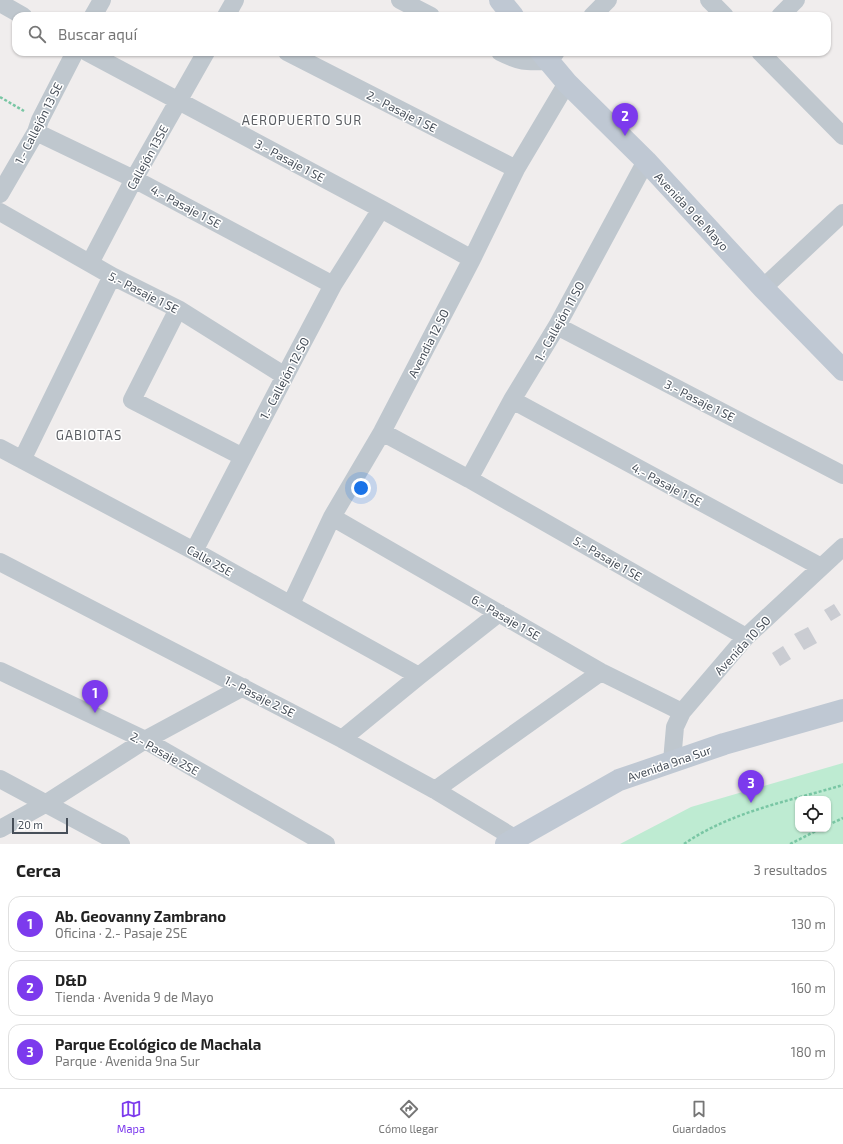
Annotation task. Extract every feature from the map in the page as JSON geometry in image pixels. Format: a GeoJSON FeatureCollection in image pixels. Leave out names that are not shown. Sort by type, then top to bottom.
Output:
{"type":"FeatureCollection","features":[{"type":"Feature","properties":{"kind":"street"},"geometry":{"type":"LineString","coordinates":[[95,12],[102,0]]}},
{"type":"Feature","properties":{"kind":"street"},"geometry":{"type":"LineString","coordinates":[[228,12],[235,0]]}},
{"type":"Feature","properties":{"kind":"street"},"geometry":{"type":"LineString","coordinates":[[400,0],[423,12]]}},
{"type":"Feature","properties":{"kind":"street"},"geometry":{"type":"LineString","coordinates":[[500,0],[510,12]]}},
{"type":"Feature","properties":{"kind":"street"},"geometry":{"type":"LineString","coordinates":[[596,12],[608,0]]}},
{"type":"Feature","properties":{"kind":"street"},"geometry":{"type":"LineString","coordinates":[[709,0],[721,12]]}},
{"type":"Feature","properties":{"kind":"street"},"geometry":{"type":"LineString","coordinates":[[784,12],[796,0]]}},
{"type":"Feature","properties":{"kind":"street"},"geometry":{"type":"LineString","coordinates":[[0,3],[16,12]]}},
{"type":"Feature","properties":{"kind":"street","name":"1.- Callejón 13 SE"},"geometry":{"type":"LineString","coordinates":[[0,194],[38,126],[73,56]]}},
{"type":"Feature","properties":{"kind":"street","name":"3.- Pasaje 1 SE"},"geometry":{"type":"LineString","coordinates":[[95,56],[179,100],[472,259]]}},
{"type":"Feature","properties":{"kind":"street","name":"Callejón 13SE"},"geometry":{"type":"LineString","coordinates":[[90,263],[134,179],[204,56]]}},
{"type":"Feature","properties":{"kind":"street","name":"2.- Pasaje 1 SE"},"geometry":{"type":"LineString","coordinates":[[295,56],[516,170]]}},
{"type":"Feature","properties":{"kind":"street"},"geometry":{"type":"LineString","coordinates":[[508,56],[521,62],[527,62],[545,56]]}},
{"type":"Feature","properties":{"kind":"street","name":"Avenida 9 de Mayo"},"geometry":{"type":"LineString","coordinates":[[549,56],[567,83],[646,161],[763,288],[843,370]]}},
{"type":"Feature","properties":{"kind":"street"},"geometry":{"type":"LineString","coordinates":[[764,56],[843,136]]}},
{"type":"Feature","properties":{"kind":"street","name":"Avendia 12 SO"},"geometry":{"type":"LineString","coordinates":[[290,604],[332,518],[382,432],[472,259],[516,170],[567,83]]}},
{"type":"Feature","properties":{"kind":"street","name":"4.- Pasaje 1 SE"},"geometry":{"type":"LineString","coordinates":[[38,126],[333,285]]}},
{"type":"Feature","properties":{"kind":"street","name":"1.- Callejón 11 SO"},"geometry":{"type":"LineString","coordinates":[[469,479],[512,400],[557,326],[646,161]]}},
{"type":"Feature","properties":{"kind":"street","name":"1.- Callejón 12 SO"},"geometry":{"type":"LineString","coordinates":[[194,551],[284,376],[333,285],[380,209]]}},
{"type":"Feature","properties":{"kind":"street","name":"5.- Pasaje 1 SE"},"geometry":{"type":"LineString","coordinates":[[0,212],[112,276],[178,309],[284,376]]}},
{"type":"Feature","properties":{"kind":"street"},"geometry":{"type":"LineString","coordinates":[[763,288],[843,213]]}},
{"type":"Feature","properties":{"kind":"street"},"geometry":{"type":"LineString","coordinates":[[22,460],[112,276]]}},
{"type":"Feature","properties":{"kind":"street"},"geometry":{"type":"LineString","coordinates":[[178,309],[132,400],[243,457]]}},
{"type":"Feature","properties":{"kind":"street","name":"3.- Pasaje 1 SE"},"geometry":{"type":"LineString","coordinates":[[557,326],[843,475]]}},
{"type":"Feature","properties":{"kind":"street","name":"4.- Pasaje 1 SE"},"geometry":{"type":"LineString","coordinates":[[512,400],[821,567]]}},
{"type":"Feature","properties":{"kind":"street","name":"5.- Pasaje 1 SE"},"geometry":{"type":"LineString","coordinates":[[382,432],[469,479],[746,637]]}},
{"type":"Feature","properties":{"kind":"street","name":"Calle 2SE"},"geometry":{"type":"LineString","coordinates":[[0,448],[194,551],[418,676]]}},
{"type":"Feature","properties":{"kind":"street","name":"6.- Pasaje 1 SE"},"geometry":{"type":"LineString","coordinates":[[332,518],[601,672],[682,712]]}},
{"type":"Feature","properties":{"kind":"street","name":"Avenida 10 SO"},"geometry":{"type":"LineString","coordinates":[[672,761],[675,726],[682,712],[746,637],[843,547]]}},
{"type":"Feature","properties":{"kind":"street","name":"1.- Pasaje 2 SE"},"geometry":{"type":"LineString","coordinates":[[0,562],[342,739],[435,790],[511,841]]}},
{"type":"Feature","properties":{"kind":"street"},"geometry":{"type":"LineString","coordinates":[[342,739],[418,676],[500,613]]}},
{"type":"Feature","properties":{"kind":"street","name":"2.- Pasaje 2SE"},"geometry":{"type":"LineString","coordinates":[[0,671],[145,740],[326,844]]}},
{"type":"Feature","properties":{"kind":"street"},"geometry":{"type":"LineString","coordinates":[[435,790],[601,672]]}},
{"type":"Feature","properties":{"kind":"street"},"geometry":{"type":"LineString","coordinates":[[0,829],[45,804],[145,740],[243,687]]}},
{"type":"Feature","properties":{"kind":"street","name":"Avenida 9na Sur"},"geometry":{"type":"LineString","coordinates":[[511,841],[618,780],[724,744],[843,710]]}},
{"type":"Feature","properties":{"kind":"street"},"geometry":{"type":"LineString","coordinates":[[0,779],[121,844]]}},
{"type":"Feature","properties":{"kind":"path"},"geometry":{"type":"LineString","coordinates":[[0,97],[38,126]]}},
{"type":"Feature","properties":{"kind":"path"},"geometry":{"type":"LineString","coordinates":[[684,844],[700,833],[733,817],[843,785]]}},
{"type":"Feature","properties":{"kind":"path"},"geometry":{"type":"LineString","coordinates":[[831,824],[843,818]]}},
{"type":"Feature","properties":{"kind":"path"},"geometry":{"type":"LineString","coordinates":[[790,844],[814,832]]}},
{"type":"Feature","properties":{"kind":"green space"},"geometry":{"type":"Polygon","coordinates":[[[843,763],[843,844],[620,844],[691,807],[843,763]]]}},
{"type":"Feature","properties":{"kind":"building"},"geometry":{"type":"Polygon","coordinates":[[[834,604],[841,615],[831,621],[824,610],[834,604]]]}},
{"type":"Feature","properties":{"kind":"building"},"geometry":{"type":"Polygon","coordinates":[[[808,627],[817,643],[804,650],[794,634],[808,627]]]}},
{"type":"Feature","properties":{"kind":"building"},"geometry":{"type":"Polygon","coordinates":[[[783,646],[791,659],[780,666],[772,653],[783,646]]]}},
{"type":"Feature","properties":{"kind":"place","name":"D&D"},"geometry":{"type":"Point","coordinates":[625,136]}},
{"type":"Feature","properties":{"kind":"place","name":"Ab. Geovanny Zambrano"},"geometry":{"type":"Point","coordinates":[95,713]}},
{"type":"Feature","properties":{"kind":"place","name":"Parque Ecológico de Machala"},"geometry":{"type":"Point","coordinates":[751,803]}},
{"type":"Feature","properties":{"kind":"district","name":"AEROPUERTO SUR"},"geometry":{"type":"Point","coordinates":[302,120]}},
{"type":"Feature","properties":{"kind":"district","name":"GABIOTAS"},"geometry":{"type":"Point","coordinates":[89,435]}}]}
